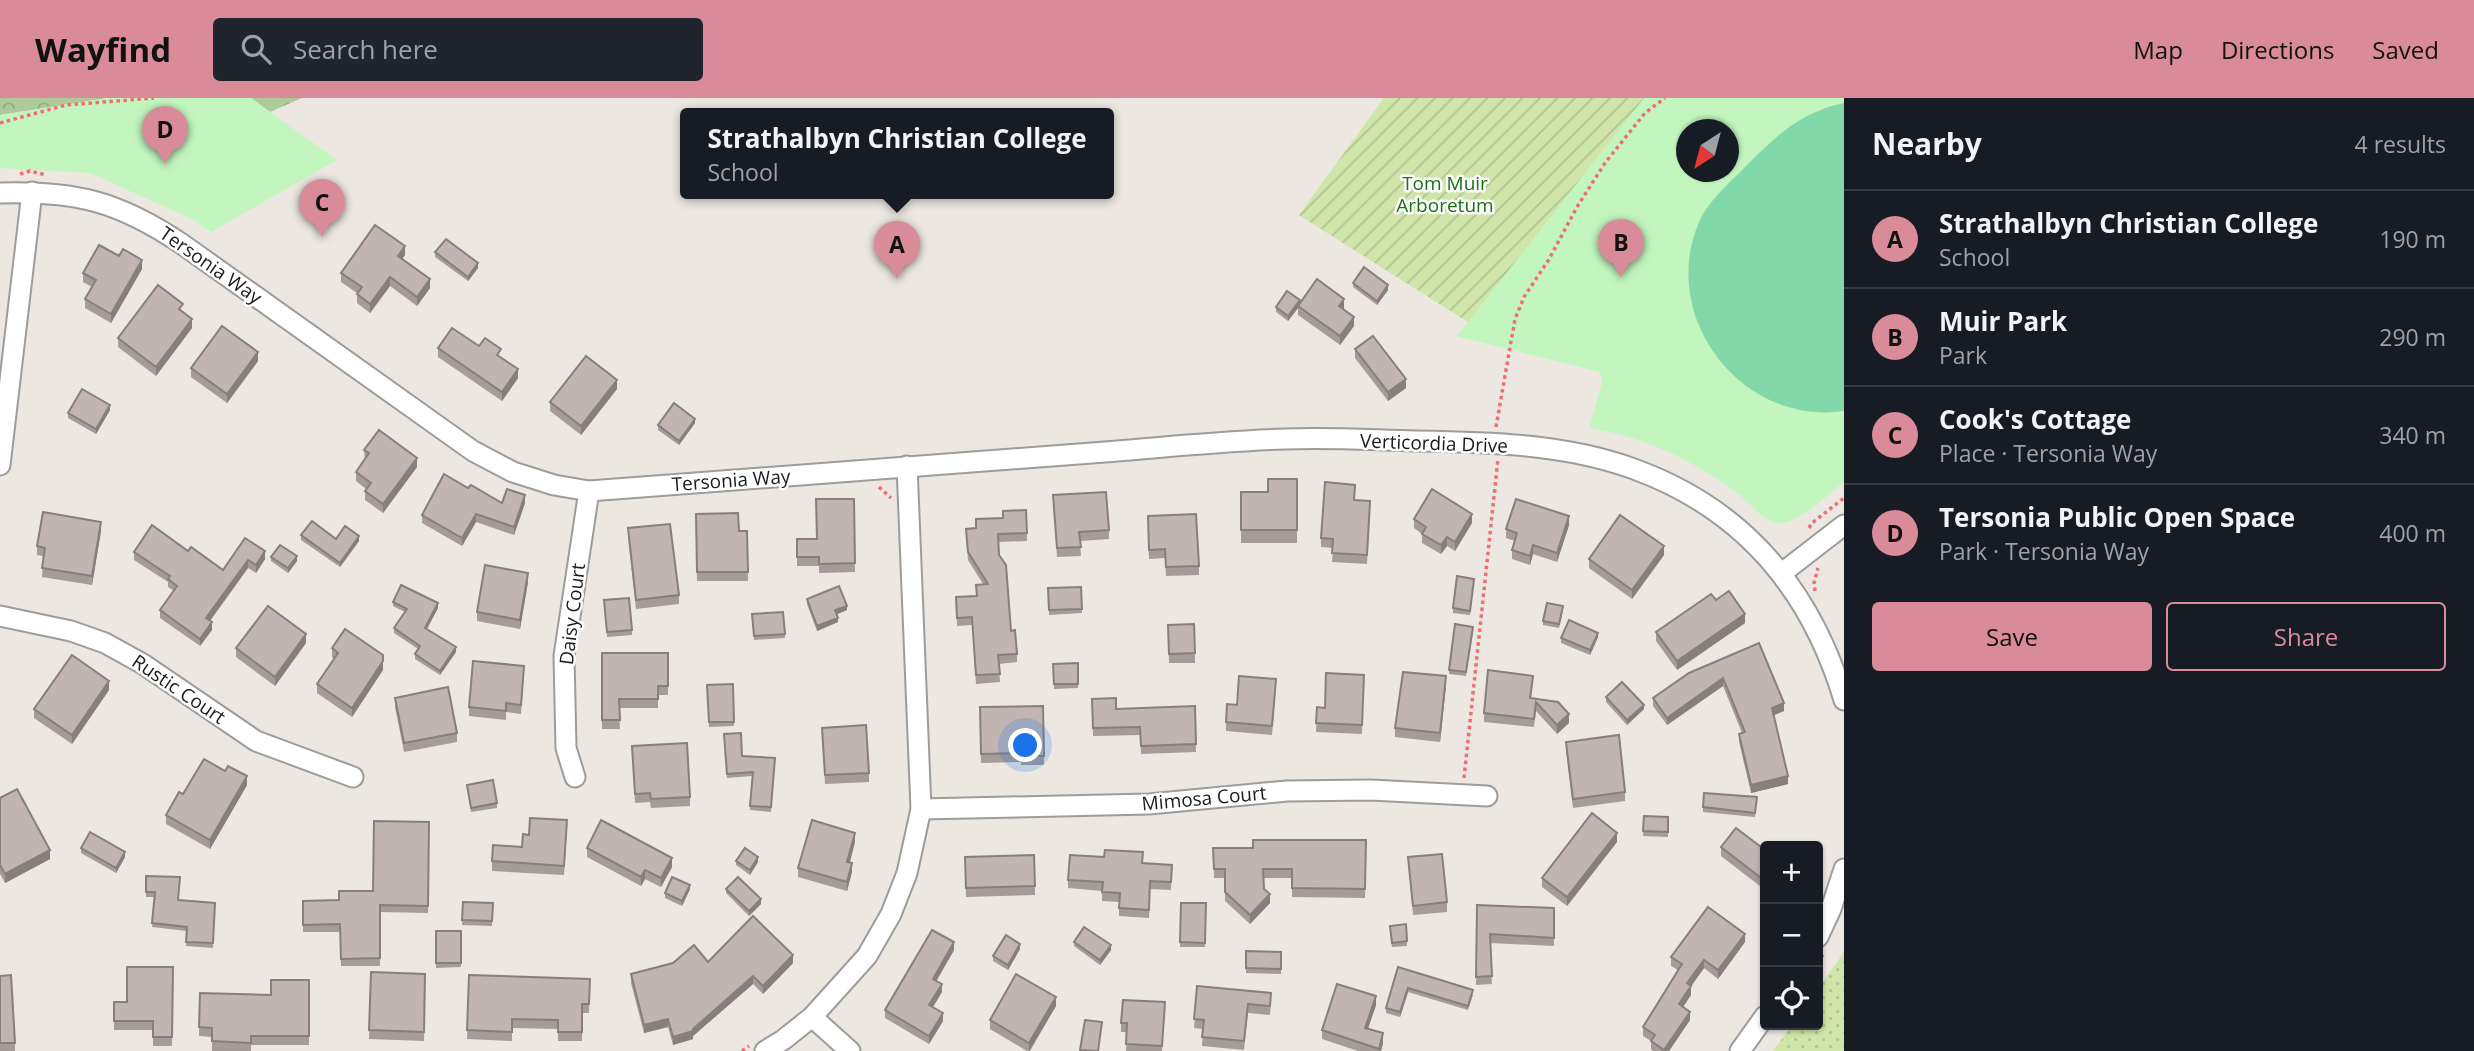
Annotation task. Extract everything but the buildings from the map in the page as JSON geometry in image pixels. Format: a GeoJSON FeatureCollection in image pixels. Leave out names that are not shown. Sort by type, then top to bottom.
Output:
{"type":"FeatureCollection","features":[{"type":"Feature","properties":{"kind":"street","name":"Tersonia Way"},"geometry":{"type":"LineString","coordinates":[[0,192],[76,195],[117,208],[158,227],[473,451],[513,472],[554,485],[589,491],[907,466]]}},
{"type":"Feature","properties":{"kind":"street"},"geometry":{"type":"LineString","coordinates":[[0,465],[32,192]]}},
{"type":"Feature","properties":{"kind":"street","name":"Verticordia Drive"},"geometry":{"type":"LineString","coordinates":[[907,466],[1286,439],[1455,441],[1573,452],[1604,459],[1678,488],[1742,532],[1782,573],[1815,625],[1833,663],[1844,700]]}},
{"type":"Feature","properties":{"kind":"street"},"geometry":{"type":"LineString","coordinates":[[759,1048],[783,1040],[811,1017],[867,956],[891,915],[907,873],[921,809],[907,466]]}},
{"type":"Feature","properties":{"kind":"street","name":"Daisy Court"},"geometry":{"type":"LineString","coordinates":[[575,778],[566,748],[564,656],[589,491]]}},
{"type":"Feature","properties":{"kind":"street"},"geometry":{"type":"LineString","coordinates":[[1782,573],[1844,525]]}},
{"type":"Feature","properties":{"kind":"street","name":"Rustic Court"},"geometry":{"type":"LineString","coordinates":[[0,616],[71,631],[105,643],[143,664],[256,741],[353,777]]}},
{"type":"Feature","properties":{"kind":"street","name":"Mimosa Court"},"geometry":{"type":"LineString","coordinates":[[921,809],[1149,804],[1287,791],[1371,790],[1486,796]]}},
{"type":"Feature","properties":{"kind":"street"},"geometry":{"type":"LineString","coordinates":[[1823,926],[1844,869]]}},
{"type":"Feature","properties":{"kind":"street"},"geometry":{"type":"LineString","coordinates":[[811,1017],[849,1051]]}},
{"type":"Feature","properties":{"kind":"street"},"geometry":{"type":"LineString","coordinates":[[1740,1051],[1760,1023]]}},
{"type":"Feature","properties":{"kind":"path"},"geometry":{"type":"LineString","coordinates":[[0,123],[66,105],[154,98]]}},
{"type":"Feature","properties":{"kind":"path"},"geometry":{"type":"LineString","coordinates":[[1496,430],[1515,318],[1524,297],[1605,163],[1645,113],[1665,98]]}},
{"type":"Feature","properties":{"kind":"path"},"geometry":{"type":"LineString","coordinates":[[14,176],[30,171],[54,178]]}},
{"type":"Feature","properties":{"kind":"path"},"geometry":{"type":"LineString","coordinates":[[1464,781],[1499,456]]}},
{"type":"Feature","properties":{"kind":"path"},"geometry":{"type":"LineString","coordinates":[[870,484],[883,489],[896,508]]}},
{"type":"Feature","properties":{"kind":"path"},"geometry":{"type":"LineString","coordinates":[[742,1051],[759,1048]]}},
{"type":"Feature","properties":{"kind":"green space"},"geometry":{"type":"Polygon","coordinates":[[[0,98],[108,98],[0,115],[0,98]]]}},
{"type":"Feature","properties":{"kind":"green space"},"geometry":{"type":"Polygon","coordinates":[[[108,98],[251,98],[337,160],[211,232],[194,220],[90,173],[0,168],[0,115],[108,98]]]}},
{"type":"Feature","properties":{"kind":"green space"},"geometry":{"type":"Polygon","coordinates":[[[251,98],[302,98],[270,112],[251,98]]]}},
{"type":"Feature","properties":{"kind":"green space"},"geometry":{"type":"Polygon","coordinates":[[[1384,98],[1844,98],[1844,482],[1796,518],[1781,523],[1769,520],[1721,481],[1686,460],[1629,437],[1589,428],[1602,383],[1600,372],[1456,336],[1468,322],[1299,215],[1384,98]]]}},
{"type":"Feature","properties":{"kind":"green space","name":"Tom Muir Arboretum"},"geometry":{"type":"Polygon","coordinates":[[[1384,98],[1644,98],[1468,322],[1299,215],[1384,98]]]}},
{"type":"Feature","properties":{"kind":"green space"},"geometry":{"type":"Polygon","coordinates":[[[1844,103],[1844,411],[1807,411],[1773,401],[1742,383],[1718,358],[1700,328],[1690,294],[1689,258],[1699,222],[1709,205],[1730,182],[1739,182],[1739,173],[1793,124],[1844,103]]]}},
{"type":"Feature","properties":{"kind":"green space"},"geometry":{"type":"Polygon","coordinates":[[[1844,952],[1844,1051],[1773,1051],[1788,1030],[1823,1030],[1823,982],[1844,952]]]}},
{"type":"Feature","properties":{"kind":"place","name":"Tersonia Public Open Space"},"geometry":{"type":"Point","coordinates":[165,164]}},
{"type":"Feature","properties":{"kind":"place","name":"Cook's Cottage"},"geometry":{"type":"Point","coordinates":[322,237]}},
{"type":"Feature","properties":{"kind":"place","name":"Muir Park"},"geometry":{"type":"Point","coordinates":[1621,277]}},
{"type":"Feature","properties":{"kind":"place","name":"Strathalbyn Christian College"},"geometry":{"type":"Point","coordinates":[897,279]}}]}
